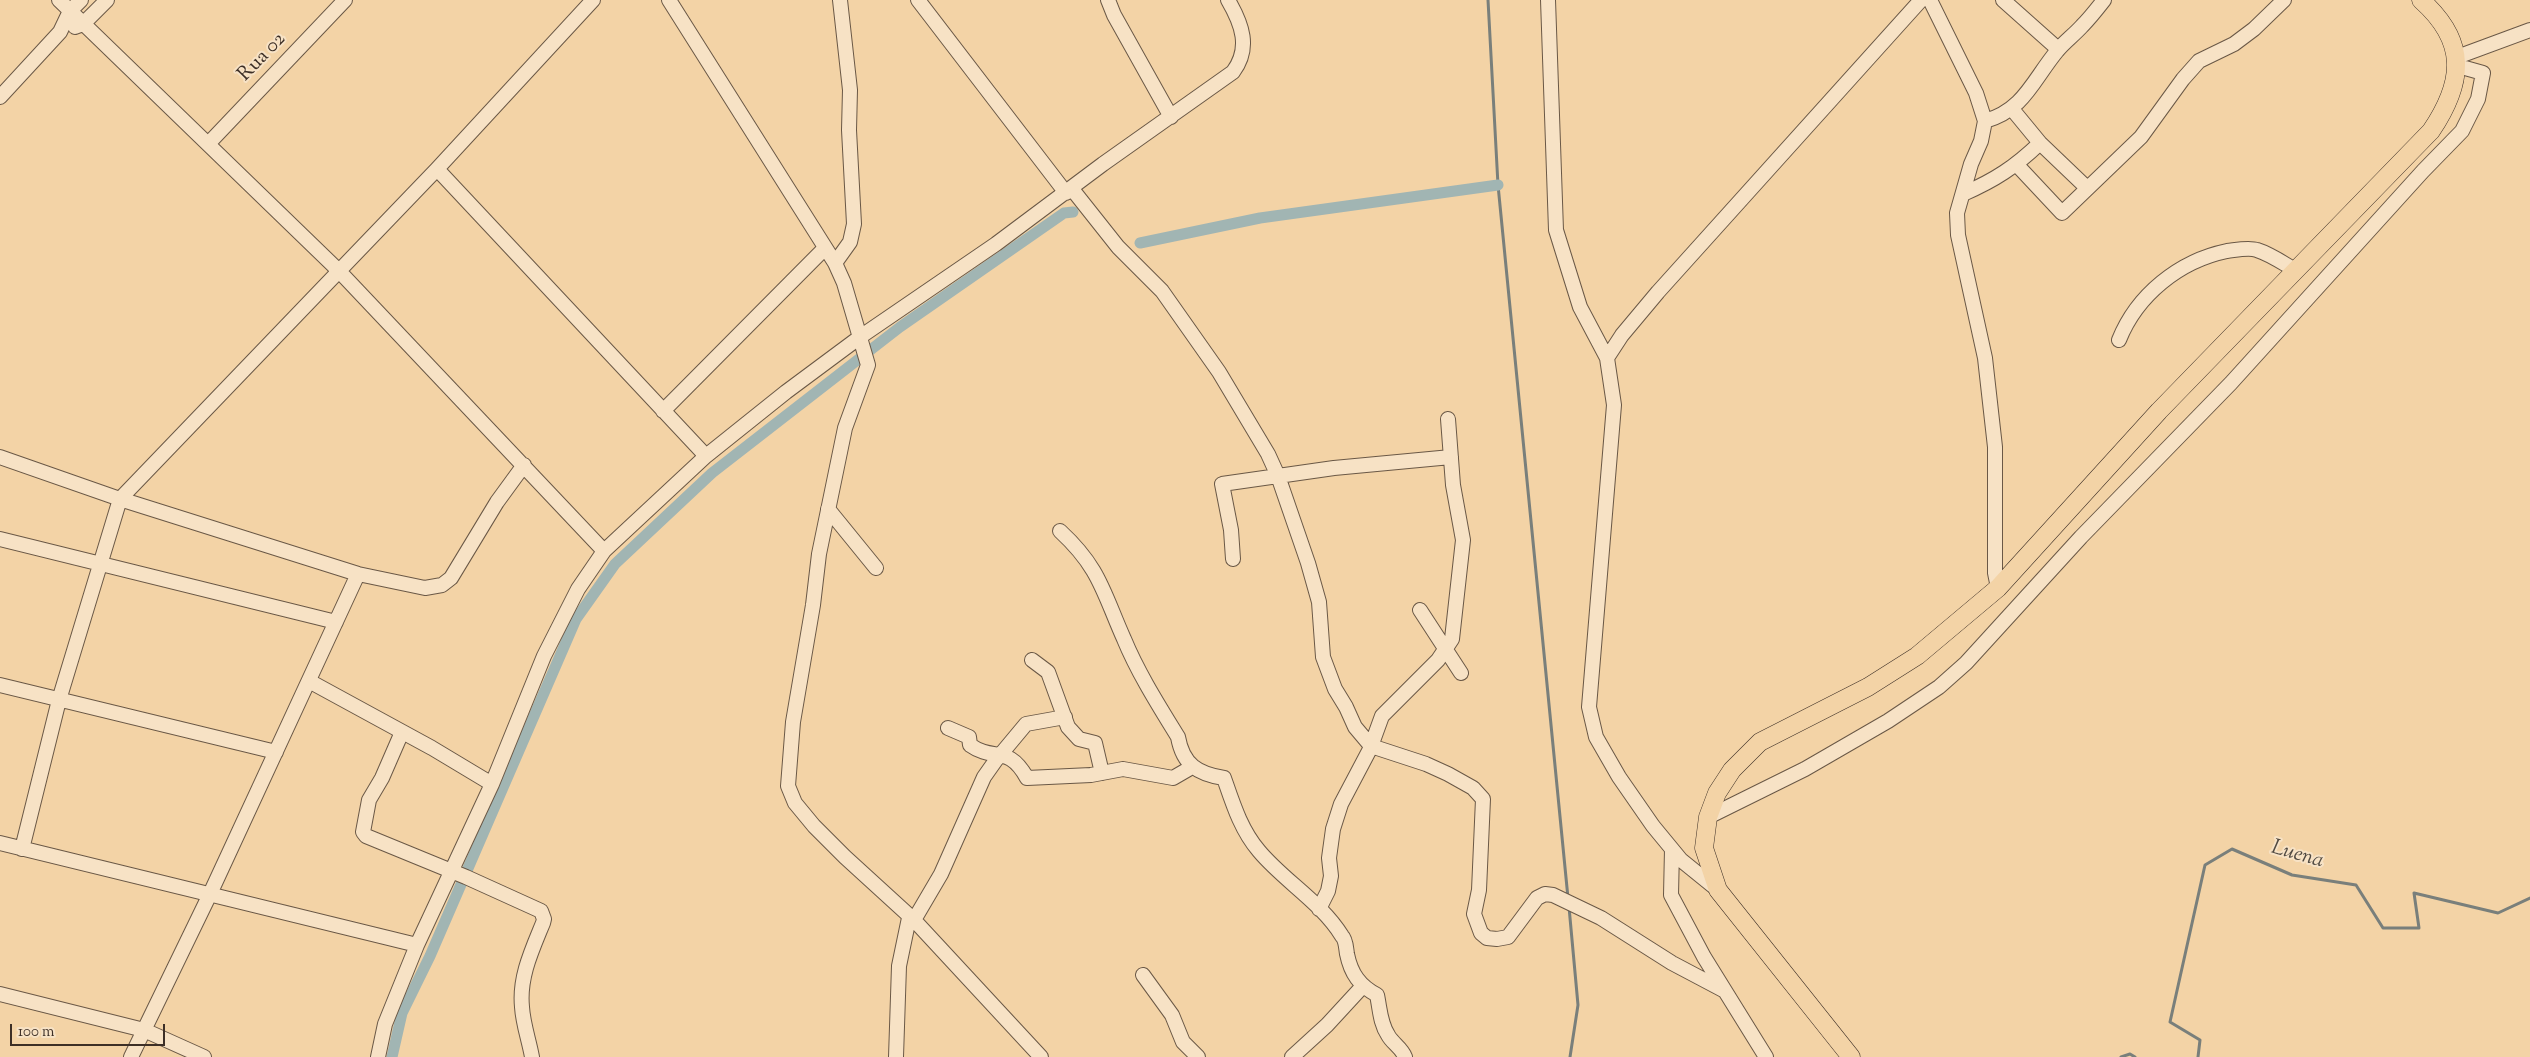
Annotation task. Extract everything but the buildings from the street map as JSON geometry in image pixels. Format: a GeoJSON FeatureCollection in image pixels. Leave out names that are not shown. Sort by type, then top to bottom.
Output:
{"type":"FeatureCollection","features":[{"type":"Feature","properties":{"kind":"main road"},"geometry":{"type":"LineString","coordinates":[[1851,1057],[1718,890],[1704,848],[1708,817],[1716,793],[1732,770],[1760,742],[1868,688],[1917,656],[1998,588],[2160,411],[2431,131],[2444,110],[2453,90],[2457,62],[2441,20],[2421,0]]}},
{"type":"Feature","properties":{"kind":"street"},"geometry":{"type":"LineString","coordinates":[[59,0],[209,143],[339,271],[604,551]]}},
{"type":"Feature","properties":{"kind":"street"},"geometry":{"type":"LineString","coordinates":[[0,97],[60,32],[70,11],[81,0]]}},
{"type":"Feature","properties":{"kind":"street"},"geometry":{"type":"LineString","coordinates":[[60,32],[83,24],[107,0]]}},
{"type":"Feature","properties":{"kind":"street","name":"Rua 02"},"geometry":{"type":"LineString","coordinates":[[209,143],[345,0]]}},
{"type":"Feature","properties":{"kind":"street"},"geometry":{"type":"LineString","coordinates":[[22,849],[59,700],[120,499],[437,169],[593,0]]}},
{"type":"Feature","properties":{"kind":"street"},"geometry":{"type":"LineString","coordinates":[[669,0],[835,263],[844,283],[868,365],[845,428],[828,509],[793,722],[788,786],[795,803],[814,826],[912,919],[1041,1057]]}},
{"type":"Feature","properties":{"kind":"street"},"geometry":{"type":"LineString","coordinates":[[835,263],[850,242],[854,224],[849,130],[850,90],[840,0]]}},
{"type":"Feature","properties":{"kind":"street"},"geometry":{"type":"LineString","coordinates":[[918,0],[1069,191],[1118,247],[1162,291],[1204,349],[1243,410],[1278,476],[1308,563],[1319,602],[1323,657],[1335,689],[1355,727],[1371,746],[1426,764],[1448,774],[1473,788],[1483,799],[1479,890],[1474,914],[1482,933],[1487,938],[1508,937],[1537,898],[1545,894],[1553,895],[1601,918],[1672,963],[1725,991]]}},
{"type":"Feature","properties":{"kind":"street"},"geometry":{"type":"LineString","coordinates":[[1108,0],[1114,15],[1171,117]]}},
{"type":"Feature","properties":{"kind":"street"},"geometry":{"type":"LineString","coordinates":[[378,1057],[386,1024],[417,946],[492,784],[544,656],[578,589],[604,551],[706,456],[860,337],[1069,191],[1103,164],[1226,78],[1241,62],[1244,49],[1243,33],[1228,0]]}},
{"type":"Feature","properties":{"kind":"street"},"geometry":{"type":"LineString","coordinates":[[1548,0],[1556,230],[1580,307],[1607,358],[1614,405],[1589,707],[1596,738],[1619,777],[1681,860],[1718,890]]}},
{"type":"Feature","properties":{"kind":"street"},"geometry":{"type":"LineString","coordinates":[[1607,358],[1622,335],[1658,292],[1922,0]]}},
{"type":"Feature","properties":{"kind":"street"},"geometry":{"type":"LineString","coordinates":[[1930,0],[1976,93],[1985,121],[1981,142],[1971,164],[1957,213],[1958,235],[1984,358],[1995,447],[1995,573],[1998,588]]}},
{"type":"Feature","properties":{"kind":"street"},"geometry":{"type":"LineString","coordinates":[[2004,0],[2058,49]]}},
{"type":"Feature","properties":{"kind":"street"},"geometry":{"type":"LineString","coordinates":[[1985,121],[2000,117],[2012,109],[2026,94],[2058,49],[2083,25],[2104,0]]}},
{"type":"Feature","properties":{"kind":"street"},"geometry":{"type":"LineString","coordinates":[[2017,165],[2062,213],[2086,187],[2141,137],[2183,79],[2199,61],[2209,54],[2234,44],[2274,11],[2284,0]]}},
{"type":"Feature","properties":{"kind":"street"},"geometry":{"type":"LineString","coordinates":[[2457,62],[2530,30]]}},
{"type":"Feature","properties":{"kind":"street"},"geometry":{"type":"LineString","coordinates":[[1708,817],[1805,769],[1888,721],[1939,687],[1966,663],[2081,537],[2231,383],[2423,171],[2462,131],[2478,99],[2483,73],[2457,62]]}},
{"type":"Feature","properties":{"kind":"street"},"geometry":{"type":"LineString","coordinates":[[2012,109],[2040,143],[2086,187]]}},
{"type":"Feature","properties":{"kind":"street"},"geometry":{"type":"LineString","coordinates":[[1962,194],[1994,181],[2017,165],[2040,143]]}},
{"type":"Feature","properties":{"kind":"street"},"geometry":{"type":"LineString","coordinates":[[437,169],[706,456]]}},
{"type":"Feature","properties":{"kind":"street"},"geometry":{"type":"LineString","coordinates":[[663,411],[825,248]]}},
{"type":"Feature","properties":{"kind":"street"},"geometry":{"type":"LineString","coordinates":[[2119,340],[2134,310],[2156,286],[2206,255],[2257,249],[2295,270]]}},
{"type":"Feature","properties":{"kind":"street"},"geometry":{"type":"LineString","coordinates":[[1319,909],[1328,891],[1332,876],[1329,858],[1333,829],[1341,804],[1371,746],[1382,716],[1446,650],[1452,639],[1455,626],[1456,595],[1463,554],[1448,419]]}},
{"type":"Feature","properties":{"kind":"street"},"geometry":{"type":"LineString","coordinates":[[0,457],[120,499],[358,574],[425,588],[442,586],[457,570],[489,514],[524,465]]}},
{"type":"Feature","properties":{"kind":"street"},"geometry":{"type":"LineString","coordinates":[[1233,560],[1231,530],[1222,484],[1334,468],[1451,457]]}},
{"type":"Feature","properties":{"kind":"street"},"geometry":{"type":"LineString","coordinates":[[828,509],[876,568]]}},
{"type":"Feature","properties":{"kind":"street"},"geometry":{"type":"LineString","coordinates":[[1060,531],[1079,549],[1100,580],[1124,639],[1178,737],[1180,748],[1192,767],[1205,776],[1224,778],[1247,835],[1259,851],[1319,909],[1343,937],[1348,958],[1362,987],[1377,996],[1382,1023],[1388,1036],[1403,1052],[1405,1057]]}},
{"type":"Feature","properties":{"kind":"street"},"geometry":{"type":"LineString","coordinates":[[0,539],[336,622]]}},
{"type":"Feature","properties":{"kind":"street"},"geometry":{"type":"LineString","coordinates":[[131,1057],[210,894],[358,574]]}},
{"type":"Feature","properties":{"kind":"street"},"geometry":{"type":"LineString","coordinates":[[1420,610],[1461,673]]}},
{"type":"Feature","properties":{"kind":"street"},"geometry":{"type":"LineString","coordinates":[[1032,660],[1048,672],[1068,727],[1080,739],[1095,743],[1102,773]]}},
{"type":"Feature","properties":{"kind":"street"},"geometry":{"type":"LineString","coordinates":[[309,681],[492,784]]}},
{"type":"Feature","properties":{"kind":"street"},"geometry":{"type":"LineString","coordinates":[[0,685],[276,752]]}},
{"type":"Feature","properties":{"kind":"street"},"geometry":{"type":"LineString","coordinates":[[896,1057],[899,966],[912,919],[941,874],[984,777],[1001,754],[1026,724],[1065,717]]}},
{"type":"Feature","properties":{"kind":"street"},"geometry":{"type":"LineString","coordinates":[[948,728],[969,737],[970,745],[979,751],[1001,754],[1012,758],[1020,766],[1027,778],[1040,779],[1123,769],[1173,778],[1192,767]]}},
{"type":"Feature","properties":{"kind":"street"},"geometry":{"type":"LineString","coordinates":[[402,732],[382,778],[369,800],[363,832],[366,836],[537,908],[544,915],[543,924],[523,975],[522,1007],[532,1057]]}},
{"type":"Feature","properties":{"kind":"street"},"geometry":{"type":"LineString","coordinates":[[0,843],[417,946]]}},
{"type":"Feature","properties":{"kind":"street"},"geometry":{"type":"LineString","coordinates":[[1672,849],[1671,894],[1704,957],[1766,1057]]}},
{"type":"Feature","properties":{"kind":"street"},"geometry":{"type":"LineString","coordinates":[[1143,975],[1172,1015],[1183,1042],[1198,1057]]}},
{"type":"Feature","properties":{"kind":"street"},"geometry":{"type":"LineString","coordinates":[[1292,1057],[1327,1025],[1362,987]]}},
{"type":"Feature","properties":{"kind":"street"},"geometry":{"type":"LineString","coordinates":[[0,994],[144,1030],[204,1057]]}},
{"type":"Feature","properties":{"kind":"waterway"},"geometry":{"type":"LineString","coordinates":[[1488,0],[1498,185],[1568,898]]}},
{"type":"Feature","properties":{"kind":"waterway"},"geometry":{"type":"LineString","coordinates":[[1140,243],[1260,218],[1498,185]]}},
{"type":"Feature","properties":{"kind":"waterway"},"geometry":{"type":"LineString","coordinates":[[392,1057],[402,1013],[430,956],[576,619],[615,564],[712,473],[900,327],[1064,213],[1073,212]]}},
{"type":"Feature","properties":{"kind":"waterway","name":"Luena"},"geometry":{"type":"LineString","coordinates":[[2198,1057],[2200,1040],[2170,1022],[2205,865],[2232,849],[2292,875],[2356,885],[2383,928],[2419,928],[2414,893],[2498,913],[2530,898]]}},
{"type":"Feature","properties":{"kind":"waterway"},"geometry":{"type":"LineString","coordinates":[[1569,907],[1578,1005],[1570,1057]]}},
{"type":"Feature","properties":{"kind":"waterway","name":"Luena"},"geometry":{"type":"LineString","coordinates":[[2121,1057],[2130,1054],[2135,1057]]}}]}
